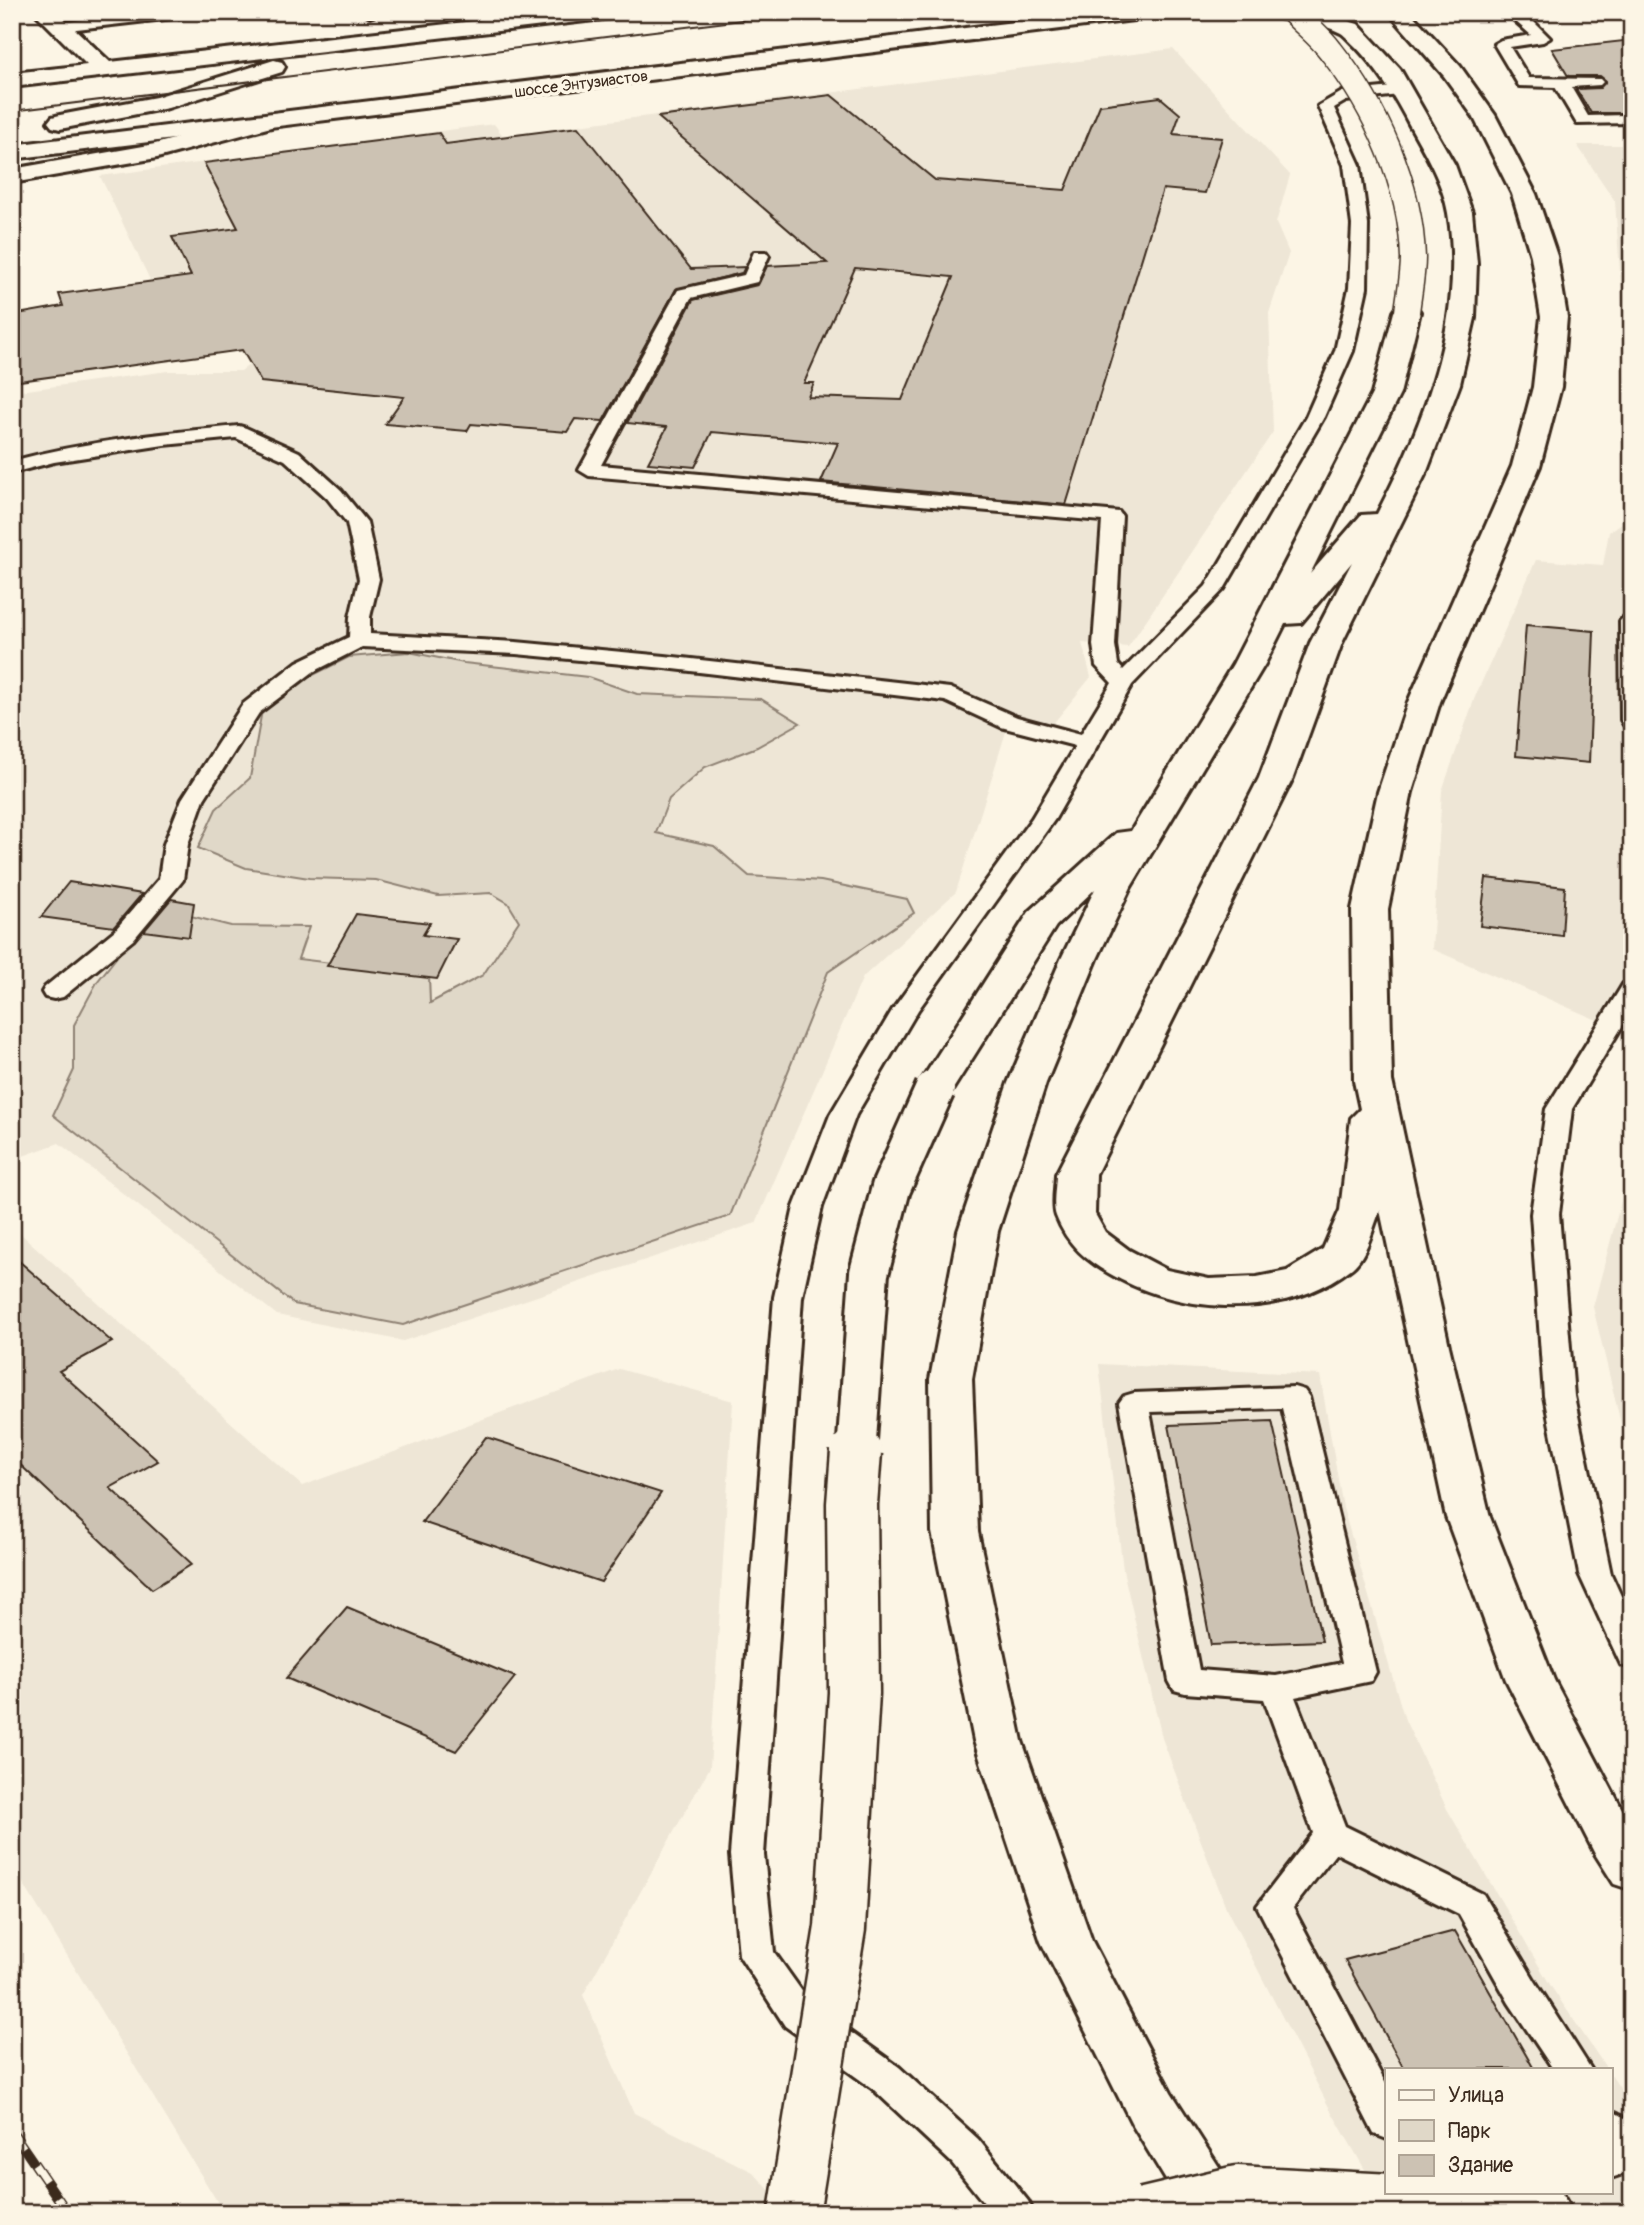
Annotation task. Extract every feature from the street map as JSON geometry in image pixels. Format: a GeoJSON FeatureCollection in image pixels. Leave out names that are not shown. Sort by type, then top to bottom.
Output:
{"type":"FeatureCollection","features":[{"type":"Feature","properties":{"kind":"main road"},"geometry":{"type":"LineString","coordinates":[[12,80],[612,12]]}},
{"type":"Feature","properties":{"kind":"main road","name":"шоссе Энтузиастов"},"geometry":{"type":"LineString","coordinates":[[12,152],[1150,12]]}},
{"type":"Feature","properties":{"kind":"main road"},"geometry":{"type":"LineString","coordinates":[[1281,12],[1325,20],[1350,29],[1390,69],[1443,165],[1460,212],[1464,262],[1462,318],[1446,384],[1413,471],[1326,643],[1276,778],[1076,1174],[1075,1214],[1089,1240],[1115,1259],[1154,1280],[1209,1293],[1257,1291],[1299,1282],[1340,1256],[1360,1210],[1373,1081],[1370,909],[1395,792],[1424,702],[1526,466],[1547,387],[1554,317],[1544,256],[1524,194],[1484,115],[1452,71],[1398,12]]}},
{"type":"Feature","properties":{"kind":"main road"},"geometry":{"type":"LineString","coordinates":[[1217,2213],[1152,2109],[1067,1942],[998,1741],[955,1532],[951,1379],[978,1231],[1027,1083],[1079,959],[1114,887],[1250,664],[1386,394],[1407,312],[1413,258],[1406,208],[1391,158],[1364,102],[1330,50],[1293,12]]}},
{"type":"Feature","properties":{"kind":"main road"},"geometry":{"type":"LineString","coordinates":[[52,20],[105,70]]}},
{"type":"Feature","properties":{"kind":"main road"},"geometry":{"type":"LineString","coordinates":[[60,122],[160,103],[309,56],[406,36]]}},
{"type":"Feature","properties":{"kind":"main road"},"geometry":{"type":"LineString","coordinates":[[36,125],[239,100]]}},
{"type":"Feature","properties":{"kind":"main road"},"geometry":{"type":"LineString","coordinates":[[12,176],[157,151],[264,122]]}},
{"type":"Feature","properties":{"kind":"main road"},"geometry":{"type":"LineString","coordinates":[[1250,664],[1413,471]]}},
{"type":"Feature","properties":{"kind":"main road"},"geometry":{"type":"LineString","coordinates":[[794,2213],[840,1928],[854,1693],[852,1504],[869,1273],[891,1188],[935,1089],[1042,920],[1165,805]]}},
{"type":"Feature","properties":{"kind":"main road"},"geometry":{"type":"LineString","coordinates":[[1373,1081],[1428,1346],[1468,1517],[1530,1680],[1613,1840],[1632,1870]]}},
{"type":"Feature","properties":{"kind":"main road"},"geometry":{"type":"LineString","coordinates":[[1144,2213],[1237,2191],[1410,2200],[1452,2213]]}},
{"type":"Feature","properties":{"kind":"lane"},"geometry":{"type":"LineString","coordinates":[[52,20],[191,12]]}},
{"type":"Feature","properties":{"kind":"lane"},"geometry":{"type":"LineString","coordinates":[[370,13],[377,12]]}},
{"type":"Feature","properties":{"kind":"lane"},"geometry":{"type":"LineString","coordinates":[[1517,12],[1520,18],[1544,38],[1501,44],[1524,83],[1595,82]]}},
{"type":"Feature","properties":{"kind":"lane"},"geometry":{"type":"LineString","coordinates":[[1560,82],[1583,121],[1625,120]]}},
{"type":"Feature","properties":{"kind":"lane"},"geometry":{"type":"LineString","coordinates":[[1015,2213],[965,2151],[886,2078],[798,2015],[757,1955],[747,1855],[788,1297],[808,1207],[843,1115],[906,1009],[1042,819],[1123,682],[1214,589],[1315,417],[1343,351],[1358,288],[1360,225],[1352,165],[1326,106],[1342,97],[1403,91]]}},
{"type":"Feature","properties":{"kind":"lane"},"geometry":{"type":"LineString","coordinates":[[760,256],[751,278],[684,294],[589,470],[1112,516],[1104,645],[1107,666],[1123,682]]}},
{"type":"Feature","properties":{"kind":"lane"},"geometry":{"type":"LineString","coordinates":[[12,467],[52,456],[164,439],[239,432],[292,456],[334,494],[358,522],[369,579],[360,617],[359,640]]}},
{"type":"Feature","properties":{"kind":"lane"},"geometry":{"type":"LineString","coordinates":[[1631,621],[1632,720]]}},
{"type":"Feature","properties":{"kind":"lane"},"geometry":{"type":"LineString","coordinates":[[54,992],[124,935],[171,880],[176,845],[193,799],[251,709],[305,667],[359,640],[516,648],[665,662],[950,695],[1009,722],[1086,742]]}},
{"type":"Feature","properties":{"kind":"lane"},"geometry":{"type":"LineString","coordinates":[[1632,989],[1559,1109],[1545,1214],[1559,1396],[1595,1574],[1632,1656]]}},
{"type":"Feature","properties":{"kind":"lane"},"geometry":{"type":"LineString","coordinates":[[1294,1397],[1360,1672],[1276,1688],[1185,1681],[1134,1403],[1294,1397]]}},
{"type":"Feature","properties":{"kind":"lane"},"geometry":{"type":"LineString","coordinates":[[1276,1688],[1331,1835],[1471,1905],[1522,1992],[1572,2068]]}},
{"type":"Feature","properties":{"kind":"lane"},"geometry":{"type":"LineString","coordinates":[[1331,1835],[1274,1906],[1385,2119]]}},
{"type":"Feature","properties":{"kind":"lane"},"geometry":{"type":"LineString","coordinates":[[1612,2129],[1629,2156],[1612,2162]]}},
{"type":"Feature","properties":{"kind":"lane"},"geometry":{"type":"LineString","coordinates":[[1423,2194],[1433,2213]]}},
{"type":"Feature","properties":{"kind":"lane"},"geometry":{"type":"LineString","coordinates":[[1452,2213],[1517,2194]]}},
{"type":"Feature","properties":{"kind":"lane"},"geometry":{"type":"LineString","coordinates":[[1540,2194],[1554,2213]]}},
{"type":"Feature","properties":{"kind":"shaded area"},"geometry":{"type":"Polygon","coordinates":[[[1173,49],[1290,175],[1276,223],[1289,253],[1269,313],[1273,432],[1128,647],[1082,643],[1091,677],[1052,725],[1009,722],[956,892],[863,977],[756,1223],[403,1341],[277,1315],[59,1143],[12,1160],[12,392],[168,371],[241,371],[276,344],[632,226],[555,128],[1173,49]]]}},
{"type":"Feature","properties":{"kind":"shaded area"},"geometry":{"type":"Polygon","coordinates":[[[494,124],[568,221],[150,280],[100,176],[494,124]]]}},
{"type":"Feature","properties":{"kind":"shaded area"},"geometry":{"type":"Polygon","coordinates":[[[1577,145],[1632,145],[1632,445],[1615,201],[1577,145]]]}},
{"type":"Feature","properties":{"kind":"shaded area"},"geometry":{"type":"Polygon","coordinates":[[[1632,516],[1632,1035],[1432,949],[1442,791],[1475,697],[1536,560],[1603,565],[1609,532],[1632,516]]]}},
{"type":"Feature","properties":{"kind":"shaded area"},"geometry":{"type":"Polygon","coordinates":[[[1632,1160],[1632,1470],[1593,1307],[1632,1160]]]}},
{"type":"Feature","properties":{"kind":"shaded area"},"geometry":{"type":"Polygon","coordinates":[[[12,1226],[302,1486],[619,1369],[733,1401],[710,1767],[583,1995],[634,2113],[753,2172],[790,2213],[223,2211],[12,1865],[12,1226]]]}},
{"type":"Feature","properties":{"kind":"shaded area"},"geometry":{"type":"Polygon","coordinates":[[[1099,1364],[1320,1375],[1343,1508],[1405,1720],[1447,1809],[1552,1988],[1606,2068],[1385,2068],[1385,2194],[1612,2194],[1612,2076],[1632,2106],[1632,2213],[1390,2213],[1330,2109],[1227,1910],[1162,1738],[1123,1570],[1099,1364]]]}},
{"type":"Feature","properties":{"kind":"green space"},"geometry":{"type":"Polygon","coordinates":[[[409,652],[464,663],[588,677],[637,694],[761,699],[800,723],[757,747],[705,767],[669,799],[656,833],[714,846],[749,876],[821,881],[907,899],[914,913],[828,972],[730,1216],[403,1325],[294,1304],[53,1115],[74,1070],[74,1025],[97,982],[127,944],[171,911],[231,926],[309,927],[298,959],[429,975],[430,1003],[483,975],[519,921],[508,903],[491,893],[438,896],[376,880],[309,878],[246,868],[198,848],[216,809],[250,778],[262,710],[303,680],[349,657],[409,652]]]}},
{"type":"Feature","properties":{"kind":"building"},"geometry":{"type":"Polygon","coordinates":[[[1632,40],[1632,113],[1591,113],[1576,89],[1600,88],[1605,80],[1600,76],[1568,76],[1552,49],[1632,40]]]}},
{"type":"Feature","properties":{"kind":"building"},"geometry":{"type":"Polygon","coordinates":[[[831,95],[935,180],[1065,190],[1100,105],[1160,97],[1180,114],[1173,134],[1222,138],[1205,193],[1163,189],[1066,505],[821,482],[838,443],[712,432],[695,467],[648,463],[667,427],[627,423],[693,300],[758,285],[767,266],[827,263],[658,117],[831,95]],[[855,268],[804,383],[814,383],[808,397],[902,400],[953,277],[855,268]]]}},
{"type":"Feature","properties":{"kind":"building"},"geometry":{"type":"Polygon","coordinates":[[[578,127],[691,269],[745,267],[742,273],[676,289],[603,421],[575,419],[567,432],[471,424],[467,431],[385,424],[404,397],[261,382],[242,350],[12,382],[12,315],[63,306],[59,294],[191,276],[172,237],[238,228],[204,163],[439,133],[446,144],[578,127]]]}},
{"type":"Feature","properties":{"kind":"building"},"geometry":{"type":"Polygon","coordinates":[[[1526,625],[1594,631],[1589,763],[1516,756],[1526,625]]]}},
{"type":"Feature","properties":{"kind":"building"},"geometry":{"type":"Polygon","coordinates":[[[1486,878],[1565,887],[1562,936],[1480,926],[1486,878]]]}},
{"type":"Feature","properties":{"kind":"building"},"geometry":{"type":"Polygon","coordinates":[[[69,882],[142,894],[114,927],[41,917],[69,882]]]}},
{"type":"Feature","properties":{"kind":"building"},"geometry":{"type":"Polygon","coordinates":[[[171,899],[194,903],[189,937],[144,931],[171,899]]]}},
{"type":"Feature","properties":{"kind":"building"},"geometry":{"type":"Polygon","coordinates":[[[356,914],[430,923],[423,935],[457,939],[437,979],[327,966],[356,914]]]}},
{"type":"Feature","properties":{"kind":"building"},"geometry":{"type":"Polygon","coordinates":[[[12,1255],[112,1342],[59,1371],[158,1461],[110,1488],[192,1564],[152,1589],[12,1457],[12,1255]]]}},
{"type":"Feature","properties":{"kind":"building"},"geometry":{"type":"Polygon","coordinates":[[[1272,1421],[1322,1641],[1211,1645],[1169,1425],[1272,1421]]]}},
{"type":"Feature","properties":{"kind":"building"},"geometry":{"type":"Polygon","coordinates":[[[486,1437],[661,1493],[601,1582],[422,1522],[486,1437]]]}},
{"type":"Feature","properties":{"kind":"building"},"geometry":{"type":"Polygon","coordinates":[[[347,1607],[515,1677],[456,1751],[286,1678],[347,1607]]]}},
{"type":"Feature","properties":{"kind":"building"},"geometry":{"type":"Polygon","coordinates":[[[1455,1931],[1533,2068],[1403,2068],[1345,1960],[1455,1931]]]}},
{"type":"Feature","properties":{"kind":"tram line"},"geometry":{"type":"LineString","coordinates":[[12,111],[807,12]]}},
{"type":"Feature","properties":{"kind":"railway"},"geometry":{"type":"LineString","coordinates":[[12,2131],[68,2213]]}}]}
